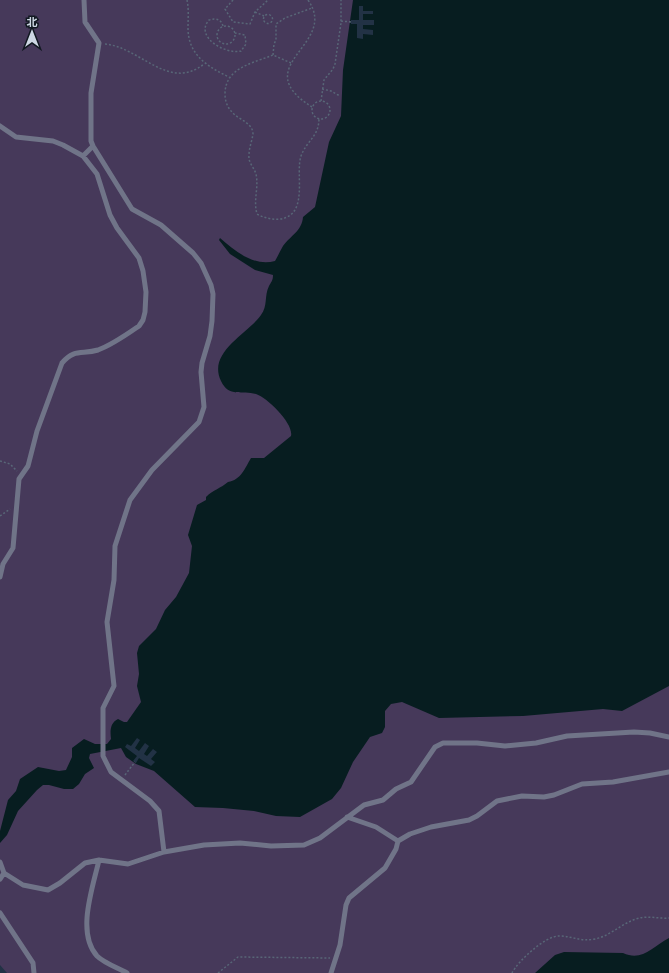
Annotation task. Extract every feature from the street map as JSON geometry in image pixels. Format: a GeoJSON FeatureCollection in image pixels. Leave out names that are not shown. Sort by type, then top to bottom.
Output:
{"type":"FeatureCollection","features":[{"type":"Feature","properties":{"kind":"lane"},"geometry":{"type":"LineString","coordinates":[[84,0],[84,22],[99,43],[92,93],[91,141],[93,146],[132,209],[161,225],[193,253],[201,263],[213,294],[210,336],[201,372],[204,397],[202,415],[199,422],[162,460],[135,493],[127,508],[124,523],[115,546],[114,580],[107,622],[114,686],[103,708],[103,756],[106,765],[111,772],[150,801],[158,811],[164,852]]}},
{"type":"Feature","properties":{"kind":"lane"},"geometry":{"type":"LineString","coordinates":[[0,126],[16,137],[53,141],[83,156],[97,174],[110,215],[117,228],[139,258],[143,270],[145,285],[145,312],[143,320],[138,326],[126,335],[98,350],[68,355],[62,363],[37,431],[28,466],[19,479],[13,548],[3,564],[0,577]]}},
{"type":"Feature","properties":{"kind":"lane"},"geometry":{"type":"LineString","coordinates":[[83,156],[93,146]]}},
{"type":"Feature","properties":{"kind":"lane"},"geometry":{"type":"LineString","coordinates":[[0,862],[4,873],[23,885],[48,890],[60,883],[85,863],[99,860],[128,864],[164,852],[204,845],[240,843],[271,846],[304,845],[320,838],[364,805],[383,800],[396,789],[411,782],[435,747],[443,743],[477,743],[505,746],[536,743],[567,736],[634,732],[669,736]]}},
{"type":"Feature","properties":{"kind":"lane"},"geometry":{"type":"LineString","coordinates":[[332,973],[340,945],[346,905],[349,898],[384,868],[396,849],[398,841],[410,834],[431,826],[469,820],[498,801],[522,796],[549,796],[582,784],[613,782],[669,772]]}},
{"type":"Feature","properties":{"kind":"lane"},"geometry":{"type":"LineString","coordinates":[[347,817],[376,828],[398,841]]}},
{"type":"Feature","properties":{"kind":"lane"},"geometry":{"type":"LineString","coordinates":[[99,860],[86,927],[89,945],[98,957],[127,973]]}},
{"type":"Feature","properties":{"kind":"lane"},"geometry":{"type":"LineString","coordinates":[[0,879],[4,873]]}},
{"type":"Feature","properties":{"kind":"lane"},"geometry":{"type":"LineString","coordinates":[[0,913],[33,964],[34,973]]}},
{"type":"Feature","properties":{"kind":"path"},"geometry":{"type":"LineString","coordinates":[[187,0],[189,41],[204,64],[230,77]]}},
{"type":"Feature","properties":{"kind":"path"},"geometry":{"type":"LineString","coordinates":[[233,0],[225,9],[233,22]]}},
{"type":"Feature","properties":{"kind":"path"},"geometry":{"type":"LineString","coordinates":[[233,22],[250,24],[255,12],[268,0]]}},
{"type":"Feature","properties":{"kind":"path"},"geometry":{"type":"LineString","coordinates":[[308,0],[312,8],[313,27],[303,48],[291,63],[288,75],[291,90],[312,107],[313,113],[319,118]]}},
{"type":"Feature","properties":{"kind":"path"},"geometry":{"type":"LineString","coordinates":[[321,101],[324,80],[334,69],[341,21],[341,0]]}},
{"type":"Feature","properties":{"kind":"path"},"geometry":{"type":"LineString","coordinates":[[276,24],[285,18],[312,8]]}},
{"type":"Feature","properties":{"kind":"path"},"geometry":{"type":"LineString","coordinates":[[255,12],[264,16],[268,14],[271,16],[272,22]]}},
{"type":"Feature","properties":{"kind":"path"},"geometry":{"type":"LineString","coordinates":[[264,16],[265,23],[269,24],[272,22],[276,24]]}},
{"type":"Feature","properties":{"kind":"path"},"geometry":{"type":"LineString","coordinates":[[223,26],[222,22],[218,19],[209,20],[206,27],[206,34],[211,41],[232,53],[241,51],[246,44],[244,35],[235,33],[230,27],[223,26],[219,28],[217,33],[220,41],[225,44],[231,42],[235,33]]}},
{"type":"Feature","properties":{"kind":"path"},"geometry":{"type":"LineString","coordinates":[[341,21],[351,22]]}},
{"type":"Feature","properties":{"kind":"path"},"geometry":{"type":"LineString","coordinates":[[230,27],[233,22]]}},
{"type":"Feature","properties":{"kind":"path"},"geometry":{"type":"LineString","coordinates":[[273,55],[276,40],[276,24]]}},
{"type":"Feature","properties":{"kind":"path"},"geometry":{"type":"LineString","coordinates":[[99,43],[112,44],[125,48],[156,67],[180,74],[191,72],[204,64]]}},
{"type":"Feature","properties":{"kind":"path"},"geometry":{"type":"LineString","coordinates":[[291,63],[273,55],[238,69],[230,77],[225,88],[227,104],[233,113],[248,124],[253,133],[248,155],[249,162],[256,173],[257,214],[263,217],[280,219],[296,208],[298,202],[298,173],[301,156],[317,132],[319,118]]}},
{"type":"Feature","properties":{"kind":"path"},"geometry":{"type":"LineString","coordinates":[[322,89],[331,91],[340,96]]}},
{"type":"Feature","properties":{"kind":"path"},"geometry":{"type":"LineString","coordinates":[[312,107],[321,101],[326,103],[330,110],[328,116],[319,118]]}},
{"type":"Feature","properties":{"kind":"path"},"geometry":{"type":"LineString","coordinates":[[0,461],[14,468],[19,473],[19,479]]}},
{"type":"Feature","properties":{"kind":"path"},"geometry":{"type":"LineString","coordinates":[[0,516],[8,509],[17,509]]}},
{"type":"Feature","properties":{"kind":"path"},"geometry":{"type":"LineString","coordinates":[[122,780],[135,762]]}},
{"type":"Feature","properties":{"kind":"path"},"geometry":{"type":"LineString","coordinates":[[512,973],[522,959],[552,937],[558,936],[583,940],[595,940],[606,936],[637,918],[647,916],[669,918]]}},
{"type":"Feature","properties":{"kind":"path"},"geometry":{"type":"LineString","coordinates":[[218,973],[238,957],[336,958]]}},
{"type":"Feature","properties":{"kind":"shaded area"},"geometry":{"type":"Polygon","coordinates":[[[0,0],[669,0],[669,973],[7,973],[0,965],[0,0]]]}},
{"type":"Feature","properties":{"kind":"shaded area"},"geometry":{"type":"Polygon","coordinates":[[[353,0],[669,0],[669,686],[622,711],[603,709],[523,716],[439,718],[402,702],[391,704],[385,711],[385,727],[382,733],[370,737],[353,762],[341,788],[332,799],[300,817],[276,816],[254,811],[223,808],[195,807],[154,771],[136,764],[126,757],[121,748],[90,754],[89,758],[94,768],[85,774],[79,784],[73,789],[43,785],[18,811],[7,835],[0,843],[0,831],[8,800],[16,791],[20,779],[38,767],[59,771],[66,770],[72,757],[72,748],[84,739],[95,744],[107,744],[111,739],[113,723],[118,719],[127,722],[141,702],[137,686],[139,674],[137,653],[139,646],[156,629],[165,610],[176,597],[189,573],[192,546],[188,535],[197,505],[206,500],[206,497],[211,493],[228,482],[236,479],[245,469],[251,458],[264,458],[291,436],[291,431],[284,418],[261,396],[251,393],[232,392],[224,386],[221,381],[218,371],[224,352],[255,322],[263,312],[273,275],[255,270],[230,254],[219,240],[220,238],[238,253],[252,260],[260,262],[275,261],[283,246],[300,226],[303,217],[315,207],[329,142],[341,116],[343,70],[353,0]]]}},
{"type":"Feature","properties":{"kind":"shaded area"},"geometry":{"type":"Polygon","coordinates":[[[669,938],[669,973],[535,973],[555,955],[564,952],[623,953],[636,956],[647,952],[669,938]]]}},
{"type":"Feature","properties":{"kind":"pier"},"geometry":{"type":"Polygon","coordinates":[[[359,6],[363,6],[363,11],[373,11],[373,14],[363,14],[363,20],[374,20],[374,25],[363,25],[363,29],[373,30],[373,35],[363,34],[363,39],[357,38],[357,24],[351,24],[351,20],[359,20],[359,6]]]}},
{"type":"Feature","properties":{"kind":"pier"},"geometry":{"type":"Polygon","coordinates":[[[137,738],[140,740],[135,748],[139,751],[145,743],[149,746],[144,754],[147,756],[153,749],[157,752],[151,759],[155,762],[151,766],[139,758],[136,763],[133,761],[137,756],[125,747],[127,744],[131,746],[137,738]]]}}]}
